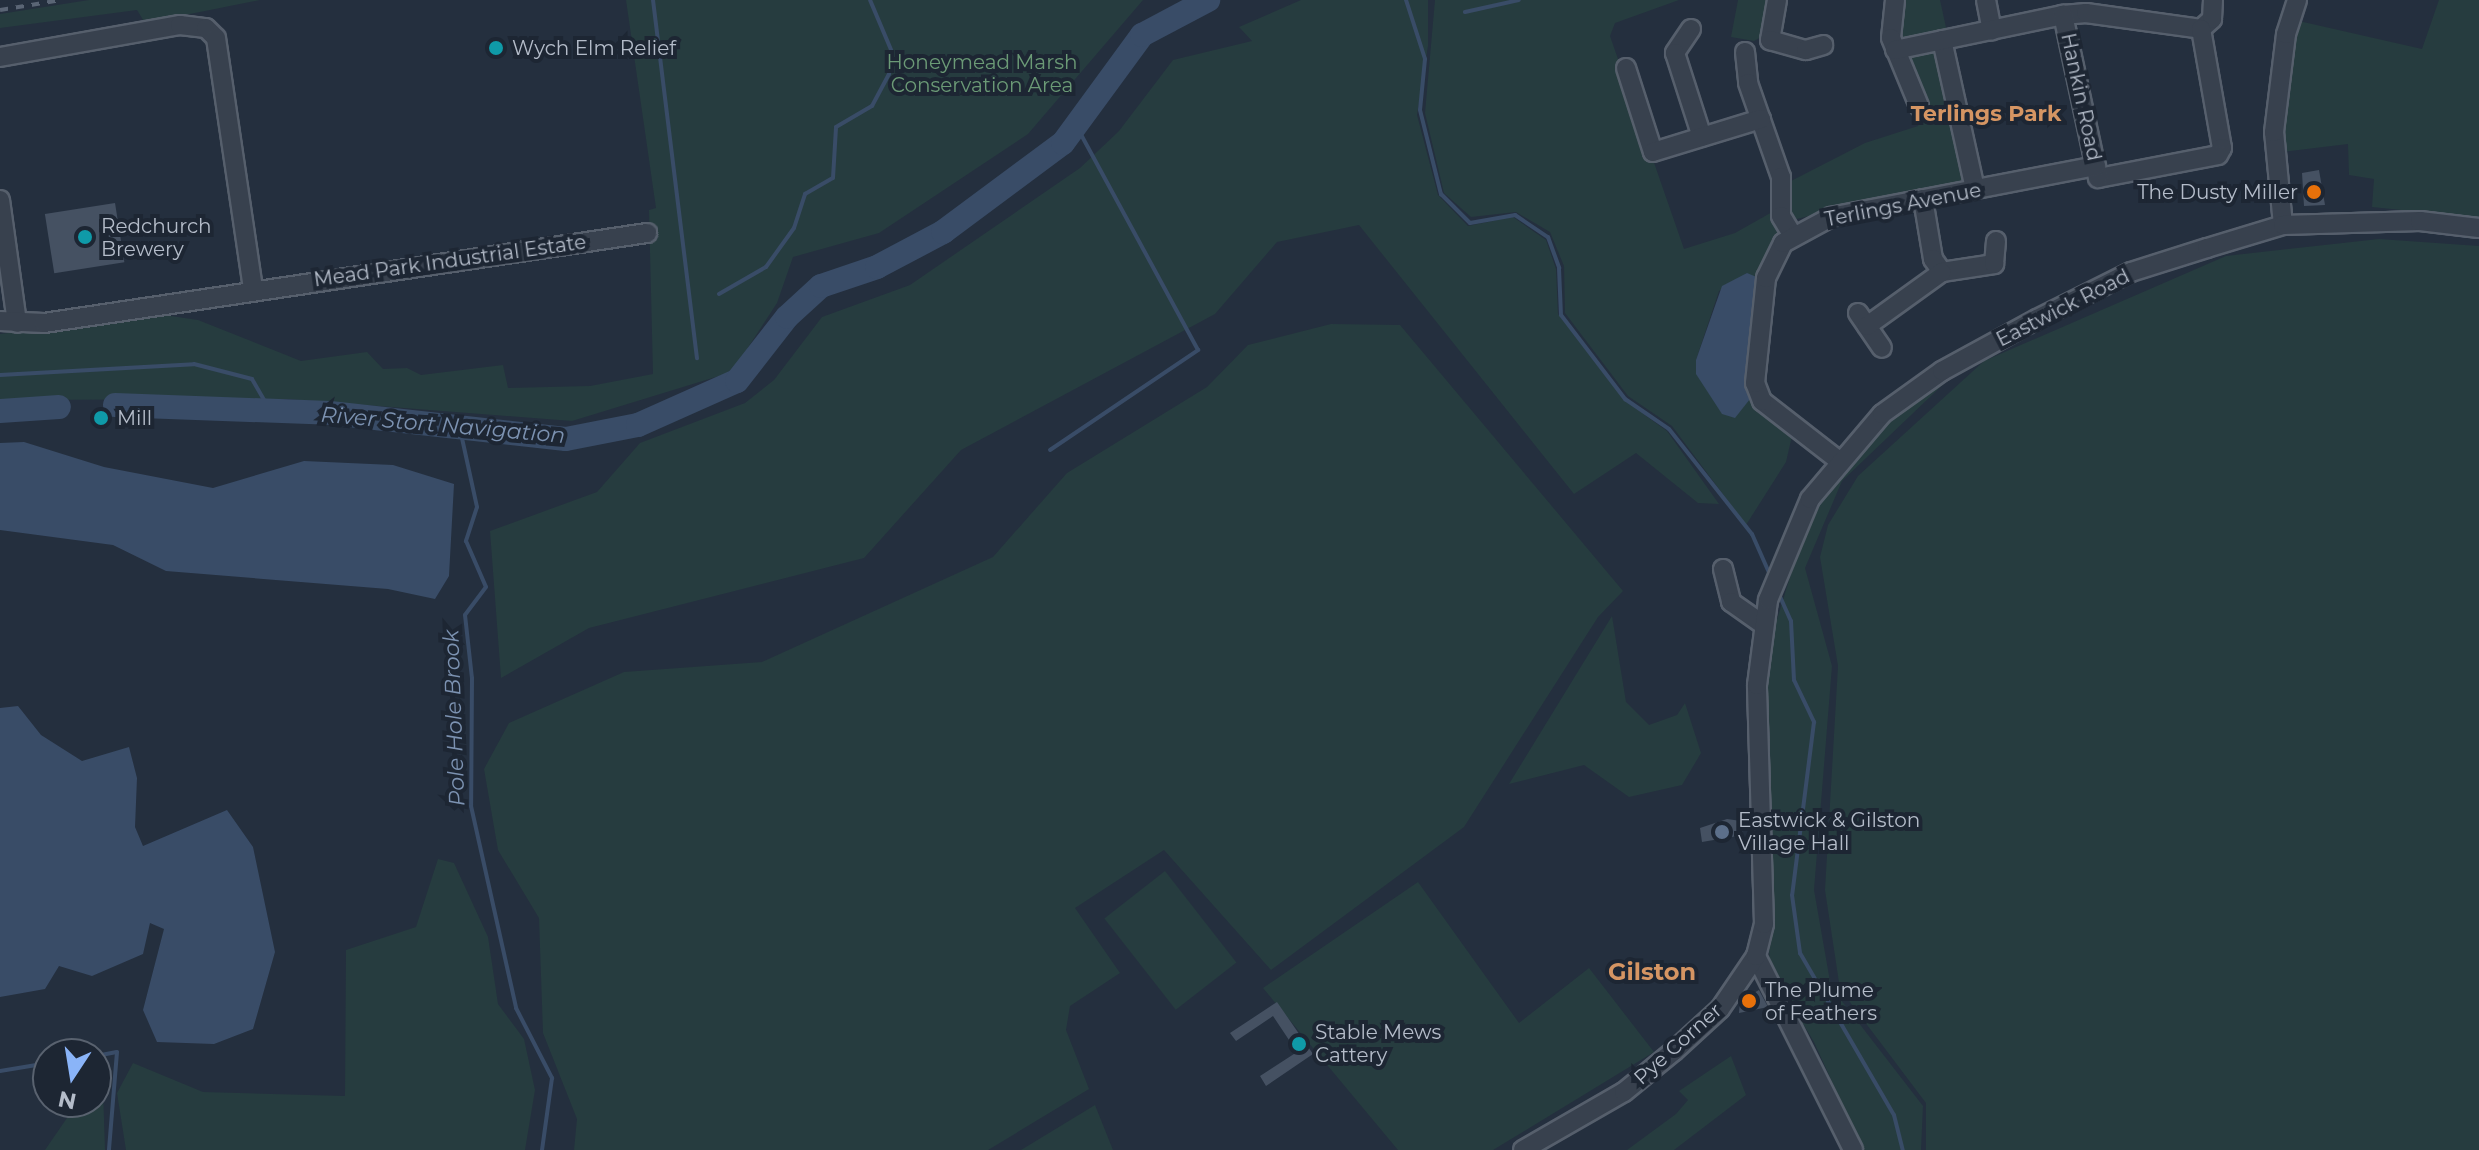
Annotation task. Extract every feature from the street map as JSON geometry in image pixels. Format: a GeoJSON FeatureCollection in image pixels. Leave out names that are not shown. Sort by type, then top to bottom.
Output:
{"type":"FeatureCollection","features":[{"type":"Feature","properties":{"kind":"street"},"geometry":{"type":"LineString","coordinates":[[1770,40],[1777,0]]}},
{"type":"Feature","properties":{"kind":"street"},"geometry":{"type":"LineString","coordinates":[[1895,0],[1895,50],[1919,106]]}},
{"type":"Feature","properties":{"kind":"street"},"geometry":{"type":"LineString","coordinates":[[1986,0],[1992,30]]}},
{"type":"Feature","properties":{"kind":"street"},"geometry":{"type":"LineString","coordinates":[[1895,50],[2063,15],[2108,15],[2201,29],[2212,19],[2213,0]]}},
{"type":"Feature","properties":{"kind":"street"},"geometry":{"type":"LineString","coordinates":[[2283,225],[2274,132],[2286,34],[2297,0]]}},
{"type":"Feature","properties":{"kind":"street","name":"Hankin Road"},"geometry":{"type":"LineString","coordinates":[[2063,15],[2097,172]]}},
{"type":"Feature","properties":{"kind":"street"},"geometry":{"type":"LineString","coordinates":[[0,57],[180,25],[206,28],[220,50],[253,290]]}},
{"type":"Feature","properties":{"kind":"street"},"geometry":{"type":"LineString","coordinates":[[1691,29],[1675,53],[1702,137]]}},
{"type":"Feature","properties":{"kind":"street","name":"Terlings Avenue"},"geometry":{"type":"LineString","coordinates":[[1792,234],[1831,217],[1975,189],[2218,155],[2222,148],[2201,29]]}},
{"type":"Feature","properties":{"kind":"street"},"geometry":{"type":"LineString","coordinates":[[1823,45],[1806,50],[1770,40],[1739,51],[1781,177],[1781,216],[1792,234],[1766,278],[1755,383],[1765,404],[1838,460]]}},
{"type":"Feature","properties":{"kind":"street"},"geometry":{"type":"LineString","coordinates":[[1942,40],[1975,189]]}},
{"type":"Feature","properties":{"kind":"street"},"geometry":{"type":"LineString","coordinates":[[1626,68],[1653,152],[1761,119]]}},
{"type":"Feature","properties":{"kind":"street"},"geometry":{"type":"LineString","coordinates":[[1923,199],[1933,259],[1942,272]]}},
{"type":"Feature","properties":{"kind":"street","name":"Mead Park Industrial Estate"},"geometry":{"type":"LineString","coordinates":[[0,200],[9,322],[647,233]]}},
{"type":"Feature","properties":{"kind":"street","name":"Eastwick Road"},"geometry":{"type":"LineString","coordinates":[[1768,600],[1795,525],[1838,460],[1912,390],[2037,319],[2131,272],[2283,225],[2420,221],[2479,228]]}},
{"type":"Feature","properties":{"kind":"street"},"geometry":{"type":"LineString","coordinates":[[1882,348],[1862,319],[1942,272],[1994,264],[1996,241]]}},
{"type":"Feature","properties":{"kind":"street"},"geometry":{"type":"LineString","coordinates":[[1723,569],[1731,602],[1762,624]]}},
{"type":"Feature","properties":{"kind":"street","name":"Pye Corner"},"geometry":{"type":"LineString","coordinates":[[1523,1150],[1624,1092],[1674,1051],[1720,1009],[1756,956],[1764,924],[1757,721],[1762,624],[1768,600]]}},
{"type":"Feature","properties":{"kind":"street"},"geometry":{"type":"LineString","coordinates":[[1756,956],[1853,1150]]}},
{"type":"Feature","properties":{"kind":"green space"},"geometry":{"type":"Polygon","coordinates":[[[89,0],[260,0],[145,23],[137,10],[0,28],[0,14],[89,0]]]}},
{"type":"Feature","properties":{"kind":"green space","name":"Honeymead Marsh Conservation Area"},"geometry":{"type":"Polygon","coordinates":[[[626,0],[1143,0],[1028,134],[879,233],[793,257],[777,303],[732,372],[572,421],[288,399],[0,400],[0,334],[164,315],[198,320],[301,361],[367,352],[383,369],[407,368],[421,375],[503,365],[508,388],[590,386],[653,374],[649,210],[656,208],[626,0]]]}},
{"type":"Feature","properties":{"kind":"green space"},"geometry":{"type":"Polygon","coordinates":[[[1301,0],[1428,0],[1428,46],[1417,115],[1438,195],[1468,226],[1513,217],[1546,240],[1556,269],[1558,314],[1624,400],[1667,431],[1719,504],[1698,503],[1636,453],[1574,494],[1359,225],[1277,242],[1215,314],[961,450],[864,558],[589,628],[501,678],[490,531],[597,492],[640,443],[745,403],[774,380],[822,317],[910,285],[1080,168],[1119,131],[1173,60],[1252,41],[1239,27],[1301,0]]]}},
{"type":"Feature","properties":{"kind":"green space"},"geometry":{"type":"Polygon","coordinates":[[[1435,0],[1679,0],[1615,23],[1610,36],[1684,249],[1735,233],[1774,211],[1783,234],[1772,255],[1756,404],[1792,436],[1786,462],[1746,525],[1672,426],[1628,396],[1565,313],[1564,266],[1550,232],[1516,212],[1471,217],[1444,193],[1425,113],[1435,0]],[[1747,273],[1719,291],[1696,360],[1747,385],[1754,297],[1747,273]]]}},
{"type":"Feature","properties":{"kind":"green space"},"geometry":{"type":"Polygon","coordinates":[[[1738,0],[1773,0],[1767,34],[1754,41],[1731,37],[1738,0]]]}},
{"type":"Feature","properties":{"kind":"green space"},"geometry":{"type":"Polygon","coordinates":[[[1902,0],[1940,0],[1947,32],[1903,39],[1902,0]]]}},
{"type":"Feature","properties":{"kind":"green space"},"geometry":{"type":"Polygon","coordinates":[[[2439,0],[2479,0],[2479,218],[2372,207],[2374,179],[2349,175],[2348,144],[2274,153],[2290,19],[2422,49],[2439,0]]]}},
{"type":"Feature","properties":{"kind":"green space"},"geometry":{"type":"Polygon","coordinates":[[[1942,49],[1968,179],[1792,220],[1791,181],[1865,143],[1918,126],[1924,105],[1905,57],[1942,49]]]}},
{"type":"Feature","properties":{"kind":"green space"},"geometry":{"type":"Polygon","coordinates":[[[2379,239],[2479,246],[2479,1150],[1926,1150],[1926,1103],[1840,989],[1825,890],[1838,666],[1820,557],[1828,525],[1858,476],[1984,361],[2226,256],[2379,239]]]}},
{"type":"Feature","properties":{"kind":"green space"},"geometry":{"type":"Polygon","coordinates":[[[1331,324],[1400,325],[1623,591],[1598,617],[1464,827],[1271,970],[1164,850],[1075,908],[1120,973],[1070,1006],[1066,1030],[1089,1089],[988,1150],[574,1150],[577,1119],[543,1033],[539,918],[498,850],[484,769],[509,723],[624,672],[762,662],[993,557],[1067,473],[1207,387],[1248,345],[1331,324]]]}},
{"type":"Feature","properties":{"kind":"green space"},"geometry":{"type":"Polygon","coordinates":[[[1954,374],[1842,481],[1805,568],[1832,666],[1814,890],[1831,987],[1923,1106],[1921,1150],[1863,1150],[1814,1042],[1770,969],[1757,685],[1809,515],[1854,446],[1954,374]]]}},
{"type":"Feature","properties":{"kind":"green space"},"geometry":{"type":"Polygon","coordinates":[[[1612,616],[1626,702],[1649,725],[1677,715],[1685,703],[1701,753],[1682,785],[1629,797],[1584,765],[1509,784],[1612,616]]]}},
{"type":"Feature","properties":{"kind":"green space"},"geometry":{"type":"Polygon","coordinates":[[[438,859],[454,863],[488,937],[498,1004],[524,1039],[535,1090],[525,1150],[126,1150],[117,1093],[133,1063],[203,1092],[345,1096],[346,950],[416,927],[438,859]]]}},
{"type":"Feature","properties":{"kind":"green space"},"geometry":{"type":"Polygon","coordinates":[[[1165,871],[1236,962],[1176,1010],[1104,918],[1165,871]]]}},
{"type":"Feature","properties":{"kind":"green space"},"geometry":{"type":"Polygon","coordinates":[[[1418,882],[1519,1023],[1589,968],[1654,1052],[1493,1150],[1398,1150],[1263,988],[1418,882]]]}},
{"type":"Feature","properties":{"kind":"green space"},"geometry":{"type":"Polygon","coordinates":[[[1731,1056],[1746,1095],[1674,1150],[1627,1150],[1676,1114],[1688,1100],[1679,1091],[1731,1056]]]}},
{"type":"Feature","properties":{"kind":"green space"},"geometry":{"type":"Polygon","coordinates":[[[1095,1105],[1113,1150],[1021,1150],[1095,1105]]]}},
{"type":"Feature","properties":{"kind":"green space"},"geometry":{"type":"Polygon","coordinates":[[[67,1118],[104,1118],[105,1150],[45,1150],[67,1118]]]}},
{"type":"Feature","properties":{"kind":"water"},"geometry":{"type":"Polygon","coordinates":[[[1747,273],[1759,278],[1750,399],[1735,418],[1722,414],[1696,374],[1696,360],[1722,286],[1747,273]]]}},
{"type":"Feature","properties":{"kind":"water"},"geometry":{"type":"Polygon","coordinates":[[[24,442],[104,467],[213,488],[304,461],[393,465],[454,484],[449,576],[435,599],[388,589],[166,571],[113,545],[0,530],[0,443],[24,442]]]}},
{"type":"Feature","properties":{"kind":"water"},"geometry":{"type":"Polygon","coordinates":[[[18,706],[41,735],[82,761],[129,747],[137,778],[135,827],[143,846],[227,810],[253,847],[275,952],[253,1029],[214,1044],[157,1042],[143,1010],[164,929],[150,923],[143,954],[92,976],[59,966],[45,989],[0,997],[0,708],[18,706]]]}},
{"type":"Feature","properties":{"kind":"building","name":"The Dusty Miller"},"geometry":{"type":"Polygon","coordinates":[[[2319,170],[2325,205],[2304,206],[2302,173],[2319,170]]]}},
{"type":"Feature","properties":{"kind":"building","name":"Redchurch Brewery"},"geometry":{"type":"Polygon","coordinates":[[[115,203],[124,262],[54,273],[45,214],[115,203]]]}},
{"type":"Feature","properties":{"kind":"building","name":"Eastwick & Gilston Village Hall"},"geometry":{"type":"Polygon","coordinates":[[[1727,819],[1741,821],[1743,835],[1702,842],[1700,828],[1727,819]]]}},
{"type":"Feature","properties":{"kind":"building"},"geometry":{"type":"Polygon","coordinates":[[[1759,990],[1768,1007],[1739,1013],[1740,1001],[1759,990]]]}},
{"type":"Feature","properties":{"kind":"building","name":"Stable Mews Cattery"},"geometry":{"type":"Polygon","coordinates":[[[1277,1002],[1313,1054],[1266,1086],[1260,1076],[1297,1052],[1273,1016],[1236,1041],[1230,1033],[1277,1002]]]}},
{"type":"Feature","properties":{"kind":"waterway"},"geometry":{"type":"LineString","coordinates":[[653,0],[697,358]]}},
{"type":"Feature","properties":{"kind":"waterway"},"geometry":{"type":"LineString","coordinates":[[719,294],[766,267],[794,228],[805,194],[833,178],[836,127],[872,106],[889,74],[892,52],[870,0]]}},
{"type":"Feature","properties":{"kind":"waterway","name":"River Stort Navigation"},"geometry":{"type":"LineString","coordinates":[[115,405],[330,413],[566,439],[638,425],[737,381],[787,317],[821,286],[877,267],[943,232],[1063,143],[1142,35],[1208,0]]}},
{"type":"Feature","properties":{"kind":"waterway"},"geometry":{"type":"LineString","coordinates":[[1406,0],[1425,59],[1420,110],[1441,194],[1470,223],[1515,215],[1548,237],[1559,268],[1561,315],[1625,399],[1669,429],[1752,534],[1771,577]]}},
{"type":"Feature","properties":{"kind":"waterway"},"geometry":{"type":"LineString","coordinates":[[1465,12],[1519,0]]}},
{"type":"Feature","properties":{"kind":"waterway"},"geometry":{"type":"LineString","coordinates":[[1050,450],[1198,350],[1076,125]]}},
{"type":"Feature","properties":{"kind":"waterway"},"geometry":{"type":"LineString","coordinates":[[0,375],[194,364],[252,379],[271,412]]}},
{"type":"Feature","properties":{"kind":"waterway","name":"River Stort Navigation"},"geometry":{"type":"LineString","coordinates":[[0,411],[59,407]]}},
{"type":"Feature","properties":{"kind":"waterway","name":"Pole Hole Brook"},"geometry":{"type":"LineString","coordinates":[[460,429],[477,507],[466,541],[486,587],[465,615],[472,678],[471,806],[516,1008],[552,1078],[542,1150]]}},
{"type":"Feature","properties":{"kind":"waterway"},"geometry":{"type":"LineString","coordinates":[[1778,592],[1791,621],[1794,680],[1814,722],[1792,895],[1800,953],[1894,1115],[1903,1150]]}},
{"type":"Feature","properties":{"kind":"waterway"},"geometry":{"type":"LineString","coordinates":[[112,1053],[117,1052],[112,1113]]}},
{"type":"Feature","properties":{"kind":"waterway"},"geometry":{"type":"LineString","coordinates":[[0,1071],[32,1066]]}},
{"type":"Feature","properties":{"kind":"waterway"},"geometry":{"type":"LineString","coordinates":[[109,1150],[112,1118]]}},
{"type":"Feature","properties":{"kind":"railway"},"geometry":{"type":"LineString","coordinates":[[0,10],[61,0]]}},
{"type":"Feature","properties":{"kind":"place","name":"Wych Elm Relief"},"geometry":{"type":"Point","coordinates":[496,48]}},
{"type":"Feature","properties":{"kind":"place","name":"The Dusty Miller"},"geometry":{"type":"Point","coordinates":[2314,192]}},
{"type":"Feature","properties":{"kind":"place","name":"Redchurch Brewery"},"geometry":{"type":"Point","coordinates":[85,237]}},
{"type":"Feature","properties":{"kind":"place","name":"Mill"},"geometry":{"type":"Point","coordinates":[101,418]}},
{"type":"Feature","properties":{"kind":"place","name":"Eastwick & Gilston Village Hall"},"geometry":{"type":"Point","coordinates":[1722,832]}},
{"type":"Feature","properties":{"kind":"place","name":"The Plume of Feathers"},"geometry":{"type":"Point","coordinates":[1749,1001]}},
{"type":"Feature","properties":{"kind":"place","name":"Stable Mews Cattery"},"geometry":{"type":"Point","coordinates":[1299,1044]}},
{"type":"Feature","properties":{"kind":"district","name":"Terlings Park"},"geometry":{"type":"Point","coordinates":[1986,114]}},
{"type":"Feature","properties":{"kind":"district","name":"Gilston"},"geometry":{"type":"Point","coordinates":[1652,972]}}]}
